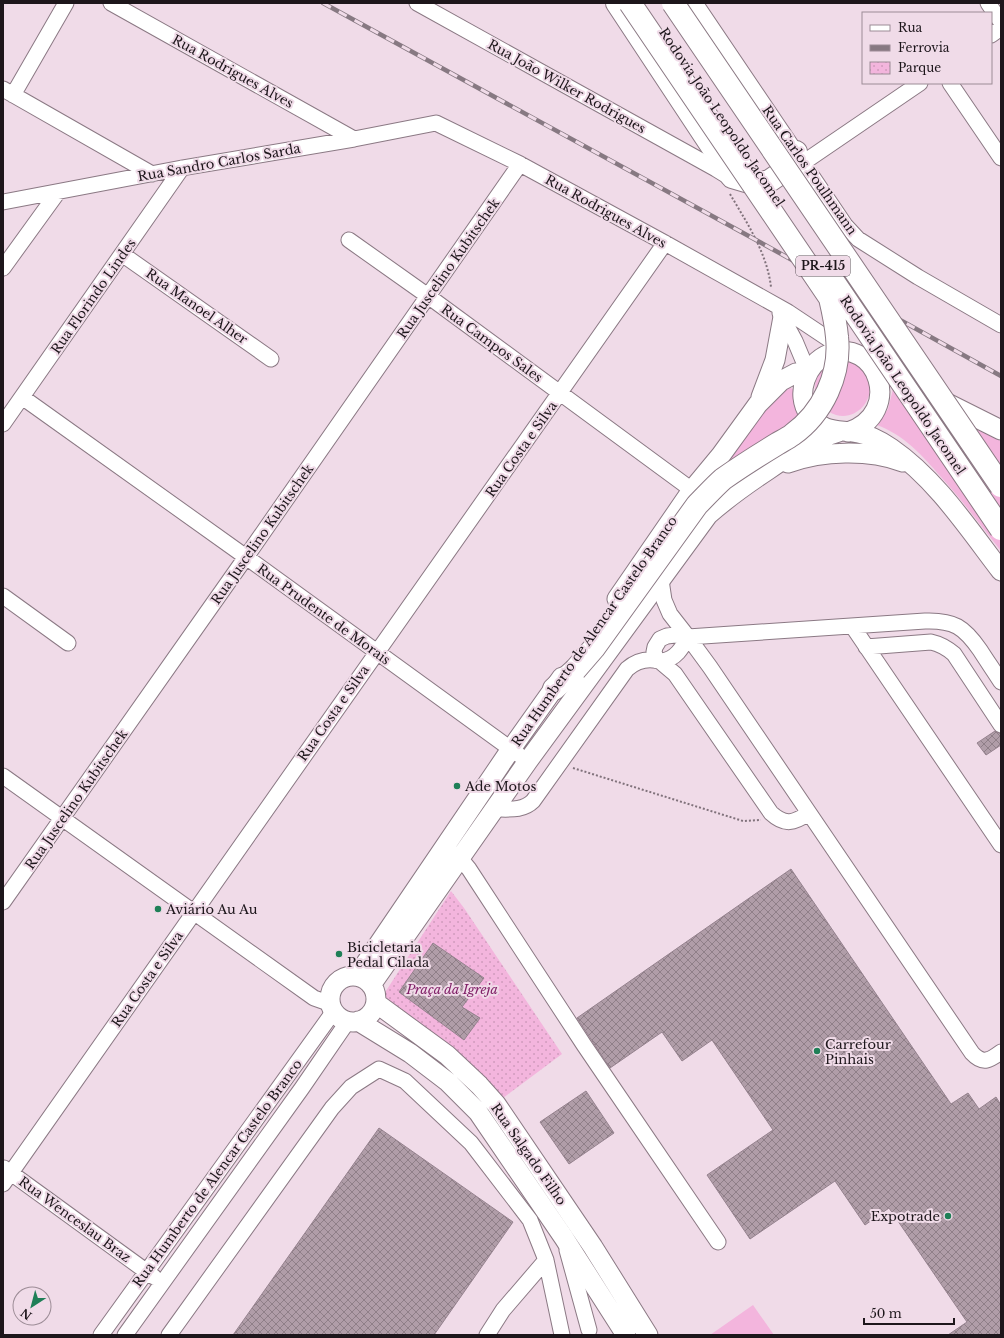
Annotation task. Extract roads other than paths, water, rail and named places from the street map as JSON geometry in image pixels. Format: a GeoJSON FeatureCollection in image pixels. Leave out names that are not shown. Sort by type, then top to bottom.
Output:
{"type":"FeatureCollection","features":[{"type":"Feature","properties":{"kind":"highway"},"geometry":{"type":"LineString","coordinates":[[617,3],[732,177],[749,182],[768,182],[794,164],[799,157]]}},
{"type":"Feature","properties":{"kind":"highway"},"geometry":{"type":"LineString","coordinates":[[554,690],[575,670],[594,648],[697,505],[710,490],[724,479],[792,435],[815,413],[830,388],[835,372],[837,358],[837,338],[830,298],[630,3]]}},
{"type":"Feature","properties":{"kind":"highway","name":"Rodovia João Leopoldo Jacomel"},"geometry":{"type":"LineString","coordinates":[[644,3],[1001,529]]}},
{"type":"Feature","properties":{"kind":"highway","name":"Rodovia João Leopoldo Jacomel"},"geometry":{"type":"LineString","coordinates":[[673,3],[1001,486]]}},
{"type":"Feature","properties":{"kind":"main road"},"geometry":{"type":"LineString","coordinates":[[758,404],[775,360],[777,309]]}},
{"type":"Feature","properties":{"kind":"main road"},"geometry":{"type":"LineString","coordinates":[[843,432],[858,428],[869,419],[879,398],[880,387],[878,376],[872,367],[865,360],[848,352],[838,352],[820,358],[808,372],[802,387],[802,396],[808,413],[820,425],[830,430],[871,437],[880,441],[915,467],[942,495],[1001,571]]}},
{"type":"Feature","properties":{"kind":"main road"},"geometry":{"type":"LineString","coordinates":[[872,367],[1001,430]]}},
{"type":"Feature","properties":{"kind":"main road","name":"Rua Humberto de Alencar Castelo Branco"},"geometry":{"type":"LineString","coordinates":[[368,988],[444,847],[692,490],[721,455],[758,404],[781,381],[796,373],[808,372]]}},
{"type":"Feature","properties":{"kind":"main road","name":"Rua Humberto de Alencar Castelo Branco"},"geometry":{"type":"LineString","coordinates":[[368,988],[528,761],[708,515],[737,490],[795,451],[818,439],[843,432]]}},
{"type":"Feature","properties":{"kind":"main road"},"geometry":{"type":"LineString","coordinates":[[769,469],[795,460],[821,455],[861,453],[886,457],[915,467]]}},
{"type":"Feature","properties":{"kind":"main road"},"geometry":{"type":"LineString","coordinates":[[346,978],[368,988],[372,1013],[368,1016],[343,1014],[331,993],[337,984],[346,978]]}},
{"type":"Feature","properties":{"kind":"main road","name":"Rua Salgado Filho"},"geometry":{"type":"LineString","coordinates":[[368,988],[447,1055],[479,1085],[496,1104],[596,1253],[648,1335]]}},
{"type":"Feature","properties":{"kind":"main road","name":"Rua Salgado Filho"},"geometry":{"type":"LineString","coordinates":[[343,1014],[410,1053],[448,1082],[478,1112],[564,1238],[626,1335]]}},
{"type":"Feature","properties":{"kind":"main road"},"geometry":{"type":"LineString","coordinates":[[465,1099],[479,1085]]}},
{"type":"Feature","properties":{"kind":"main road"},"geometry":{"type":"LineString","coordinates":[[528,1185],[544,1175]]}},
{"type":"Feature","properties":{"kind":"street"},"geometry":{"type":"LineString","coordinates":[[66,3],[8,92],[152,174]]}},
{"type":"Feature","properties":{"kind":"street","name":"Rua Rodrigues Alves"},"geometry":{"type":"LineString","coordinates":[[111,3],[354,139]]}},
{"type":"Feature","properties":{"kind":"street","name":"Rua João Wilker Rodrigues"},"geometry":{"type":"LineString","coordinates":[[417,3],[716,169],[732,180],[758,186],[771,184],[799,157],[918,84]]}},
{"type":"Feature","properties":{"kind":"street","name":"Rua Carlos Poulhmann"},"geometry":{"type":"LineString","coordinates":[[695,3],[845,225],[858,239],[918,277],[1001,325]]}},
{"type":"Feature","properties":{"kind":"street"},"geometry":{"type":"LineString","coordinates":[[988,3],[1001,22]]}},
{"type":"Feature","properties":{"kind":"street"},"geometry":{"type":"LineString","coordinates":[[992,34],[1001,28]]}},
{"type":"Feature","properties":{"kind":"street"},"geometry":{"type":"LineString","coordinates":[[951,84],[1001,158]]}},
{"type":"Feature","properties":{"kind":"street","name":"Rua Rodrigues Alves"},"geometry":{"type":"LineString","coordinates":[[436,123],[520,164],[665,244],[777,309],[804,322],[848,352]]}},
{"type":"Feature","properties":{"kind":"street","name":"Rua Sandro Carlos Sarda"},"geometry":{"type":"LineString","coordinates":[[3,202],[182,168],[354,139],[436,123]]}},
{"type":"Feature","properties":{"kind":"street","name":"Rua Juscelino Kubitschek"},"geometry":{"type":"LineString","coordinates":[[3,902],[520,164]]}},
{"type":"Feature","properties":{"kind":"street","name":"Rua Florindo Lindes"},"geometry":{"type":"LineString","coordinates":[[3,424],[182,168]]}},
{"type":"Feature","properties":{"kind":"street"},"geometry":{"type":"LineString","coordinates":[[3,268],[58,192]]}},
{"type":"Feature","properties":{"kind":"street","name":"Rua Campos Sales"},"geometry":{"type":"LineString","coordinates":[[349,240],[561,392],[692,490]]}},
{"type":"Feature","properties":{"kind":"street","name":"Rua Costa e Silva"},"geometry":{"type":"LineString","coordinates":[[6,1175],[193,913],[665,244]]}},
{"type":"Feature","properties":{"kind":"street","name":"Rua Manoel Alher"},"geometry":{"type":"LineString","coordinates":[[122,254],[271,359]]}},
{"type":"Feature","properties":{"kind":"street"},"geometry":{"type":"LineString","coordinates":[[777,309],[795,341],[808,372]]}},
{"type":"Feature","properties":{"kind":"street","name":"Rua Prudente de Morais"},"geometry":{"type":"LineString","coordinates":[[22,397],[528,761]]}},
{"type":"Feature","properties":{"kind":"street"},"geometry":{"type":"LineString","coordinates":[[661,580],[666,607],[673,620],[688,637],[972,1053],[978,1059],[985,1061],[1001,1052]]}},
{"type":"Feature","properties":{"kind":"street"},"geometry":{"type":"LineString","coordinates":[[3,596],[68,643]]}},
{"type":"Feature","properties":{"kind":"street"},"geometry":{"type":"LineString","coordinates":[[809,813],[799,819],[783,822],[777,819],[766,807],[675,674],[656,658],[654,652],[660,639],[670,635],[688,637],[934,621],[953,624],[962,629],[972,638],[1001,682]]}},
{"type":"Feature","properties":{"kind":"street"},"geometry":{"type":"LineString","coordinates":[[853,627],[1001,845]]}},
{"type":"Feature","properties":{"kind":"street"},"geometry":{"type":"LineString","coordinates":[[495,809],[524,807],[534,801],[627,669],[643,660],[660,662],[677,654],[688,637]]}},
{"type":"Feature","properties":{"kind":"street"},"geometry":{"type":"LineString","coordinates":[[866,647],[931,642],[940,644],[954,654],[1001,725]]}},
{"type":"Feature","properties":{"kind":"street"},"geometry":{"type":"LineString","coordinates":[[3,776],[314,998],[343,1014]]}},
{"type":"Feature","properties":{"kind":"street"},"geometry":{"type":"LineString","coordinates":[[444,847],[460,858],[584,1045],[718,1242]]}},
{"type":"Feature","properties":{"kind":"street","name":"Rua Humberto de Alencar Castelo Branco"},"geometry":{"type":"LineString","coordinates":[[101,1335],[146,1272],[343,1014]]}},
{"type":"Feature","properties":{"kind":"street","name":"Rua Humberto de Alencar Castelo Branco"},"geometry":{"type":"LineString","coordinates":[[125,1335],[297,1094],[343,1014]]}},
{"type":"Feature","properties":{"kind":"street"},"geometry":{"type":"LineString","coordinates":[[169,1335],[332,1108],[351,1087],[379,1069],[405,1081],[471,1143],[530,1220],[546,1260],[562,1335]]}},
{"type":"Feature","properties":{"kind":"street","name":"Rua Wenceslau Braz"},"geometry":{"type":"LineString","coordinates":[[6,1175],[162,1283]]}},
{"type":"Feature","properties":{"kind":"street"},"geometry":{"type":"LineString","coordinates":[[564,1238],[591,1333]]}},
{"type":"Feature","properties":{"kind":"street"},"geometry":{"type":"LineString","coordinates":[[487,1335],[503,1310],[546,1260]]}},
{"type":"Feature","properties":{"kind":"railway"},"geometry":{"type":"LineString","coordinates":[[323,3],[1001,376]]}},
{"type":"Feature","properties":{"kind":"place","name":"Ade Motos"},"geometry":{"type":"Point","coordinates":[457,786]}},
{"type":"Feature","properties":{"kind":"place","name":"Aviário Au Au"},"geometry":{"type":"Point","coordinates":[158,909]}},
{"type":"Feature","properties":{"kind":"place","name":"Bicicletaria Pedal Cilada"},"geometry":{"type":"Point","coordinates":[339,954]}},
{"type":"Feature","properties":{"kind":"place","name":"Carrefour Pinhais"},"geometry":{"type":"Point","coordinates":[817,1051]}},
{"type":"Feature","properties":{"kind":"place","name":"Expotrade"},"geometry":{"type":"Point","coordinates":[948,1216]}},
{"type":"Feature","properties":{"kind":"park label","name":"Praça da Igreja"},"geometry":{"type":"Point","coordinates":[452,989]}}]}
